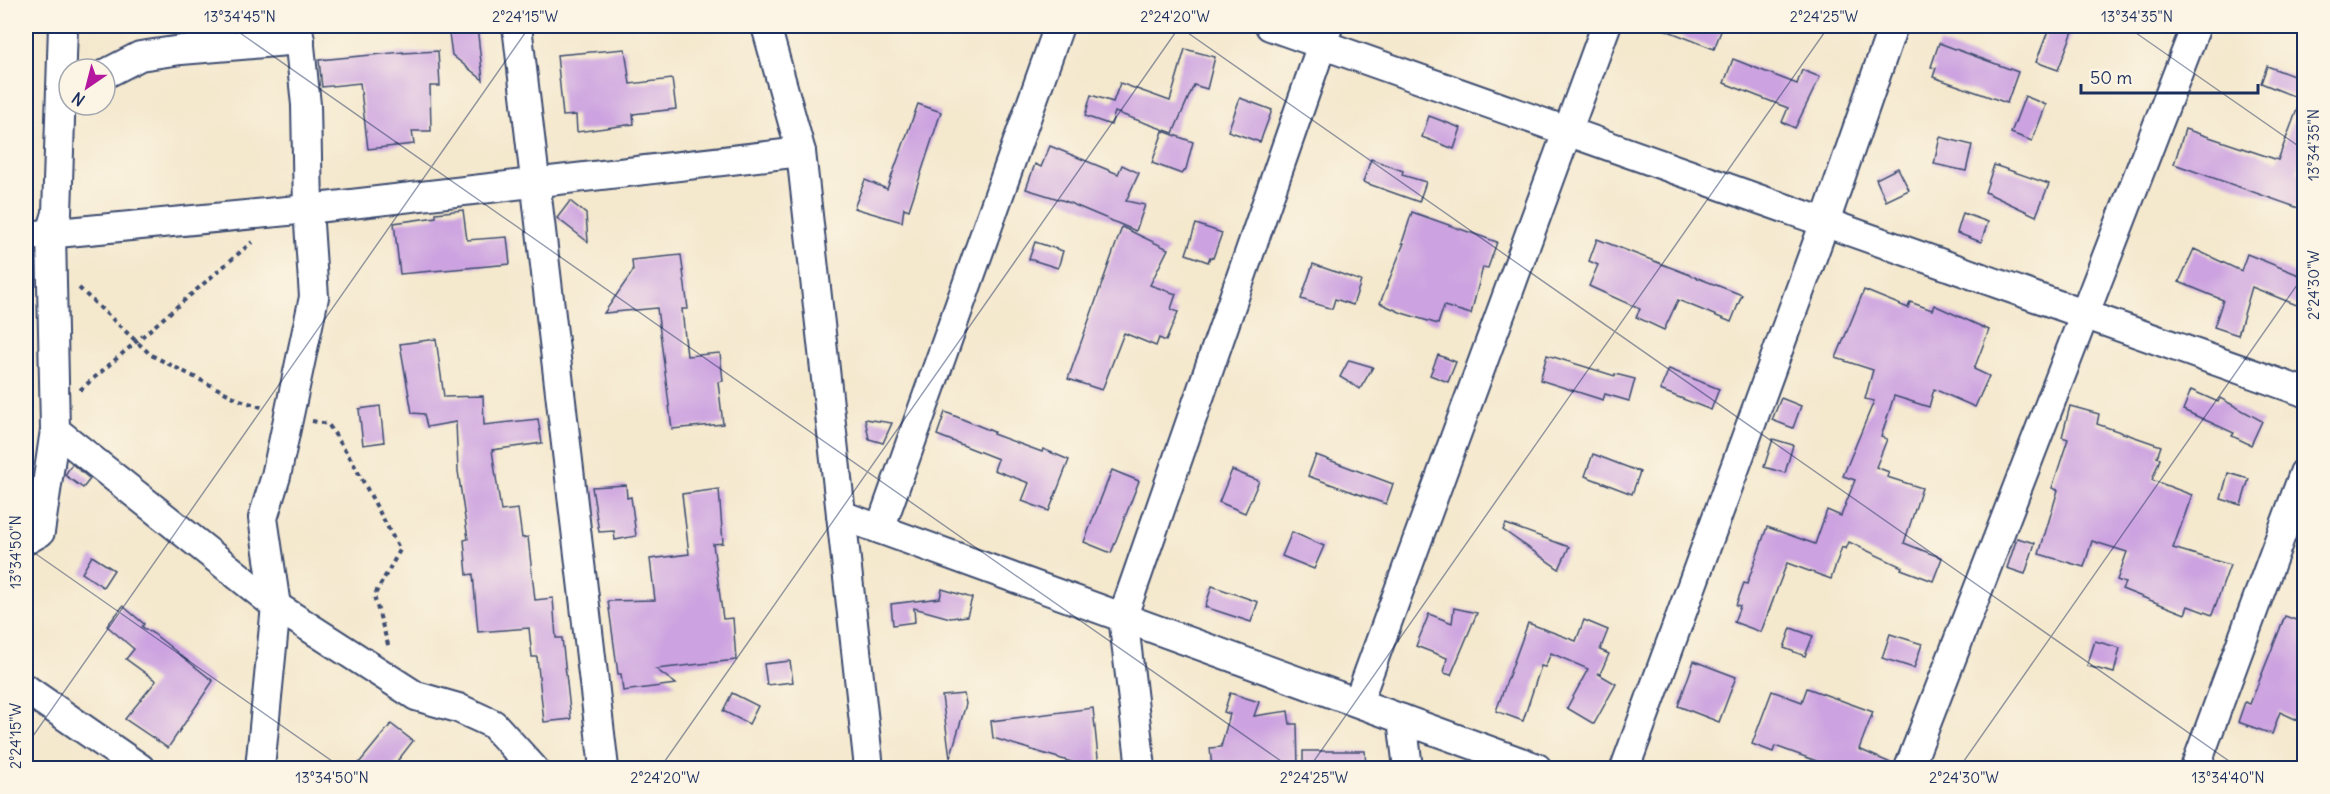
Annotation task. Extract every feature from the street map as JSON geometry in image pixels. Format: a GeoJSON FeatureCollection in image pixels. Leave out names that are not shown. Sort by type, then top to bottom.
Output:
{"type":"FeatureCollection","features":[{"type":"Feature","properties":{"kind":"street"},"geometry":{"type":"LineString","coordinates":[[63,26],[64,57]]}},
{"type":"Feature","properties":{"kind":"street"},"geometry":{"type":"LineString","coordinates":[[517,26],[604,768]]}},
{"type":"Feature","properties":{"kind":"street"},"geometry":{"type":"LineString","coordinates":[[766,26],[801,152],[869,768]]}},
{"type":"Feature","properties":{"kind":"street"},"geometry":{"type":"LineString","coordinates":[[880,529],[1059,26]]}},
{"type":"Feature","properties":{"kind":"street"},"geometry":{"type":"LineString","coordinates":[[1270,26],[1325,35],[1568,130],[2304,392]]}},
{"type":"Feature","properties":{"kind":"street"},"geometry":{"type":"LineString","coordinates":[[1358,702],[1606,26]]}},
{"type":"Feature","properties":{"kind":"street"},"geometry":{"type":"LineString","coordinates":[[1625,768],[1825,222],[1893,26]]}},
{"type":"Feature","properties":{"kind":"street"},"geometry":{"type":"LineString","coordinates":[[1909,768],[2196,26]]}},
{"type":"Feature","properties":{"kind":"street"},"geometry":{"type":"LineString","coordinates":[[117,68],[140,56],[299,33],[306,105],[308,209],[314,297],[276,476],[263,518],[276,606],[260,768]]}},
{"type":"Feature","properties":{"kind":"street"},"geometry":{"type":"LineString","coordinates":[[1141,768],[1122,616],[1325,35]]}},
{"type":"Feature","properties":{"kind":"street"},"geometry":{"type":"LineString","coordinates":[[26,540],[40,532],[55,421],[38,235],[57,213],[64,117]]}},
{"type":"Feature","properties":{"kind":"street"},"geometry":{"type":"LineString","coordinates":[[38,235],[308,209],[801,152]]}},
{"type":"Feature","properties":{"kind":"street"},"geometry":{"type":"LineString","coordinates":[[55,421],[276,606],[416,696],[458,708],[493,724],[533,768]]}},
{"type":"Feature","properties":{"kind":"street"},"geometry":{"type":"LineString","coordinates":[[2195,768],[2304,473]]}},
{"type":"Feature","properties":{"kind":"street"},"geometry":{"type":"LineString","coordinates":[[841,515],[1537,768]]}},
{"type":"Feature","properties":{"kind":"street"},"geometry":{"type":"LineString","coordinates":[[26,689],[140,768]]}},
{"type":"Feature","properties":{"kind":"street"},"geometry":{"type":"LineString","coordinates":[[1402,719],[1408,768]]}},
{"type":"Feature","properties":{"kind":"path"},"geometry":{"type":"LineString","coordinates":[[55,421],[252,241]]}},
{"type":"Feature","properties":{"kind":"building"},"geometry":{"type":"Polygon","coordinates":[[[448,26],[477,26],[483,80],[452,55],[448,26]]]}},
{"type":"Feature","properties":{"kind":"building"},"geometry":{"type":"Polygon","coordinates":[[[1658,26],[1723,26],[1714,49],[1658,26]]]}},
{"type":"Feature","properties":{"kind":"building"},"geometry":{"type":"Polygon","coordinates":[[[2050,26],[2075,26],[2058,70],[2036,62],[2050,26]]]}},
{"type":"Feature","properties":{"kind":"building"},"geometry":{"type":"Polygon","coordinates":[[[1939,43],[2018,72],[2007,103],[1933,77],[1936,68],[1931,67],[1939,43]]]}},
{"type":"Feature","properties":{"kind":"building"},"geometry":{"type":"Polygon","coordinates":[[[625,49],[630,84],[672,79],[676,109],[633,114],[634,124],[577,132],[576,115],[563,116],[557,55],[625,49]]]}},
{"type":"Feature","properties":{"kind":"building"},"geometry":{"type":"Polygon","coordinates":[[[1185,49],[1215,57],[1207,89],[1194,85],[1173,133],[1115,112],[1111,125],[1085,116],[1091,95],[1113,102],[1120,83],[1170,101],[1185,49]]]}},
{"type":"Feature","properties":{"kind":"building"},"geometry":{"type":"Polygon","coordinates":[[[438,51],[440,86],[430,86],[431,131],[412,131],[414,144],[368,149],[360,83],[322,87],[319,60],[438,51]]]}},
{"type":"Feature","properties":{"kind":"building"},"geometry":{"type":"Polygon","coordinates":[[[1733,59],[1797,84],[1802,70],[1820,77],[1795,128],[1782,122],[1788,108],[1724,83],[1733,59]]]}},
{"type":"Feature","properties":{"kind":"building"},"geometry":{"type":"Polygon","coordinates":[[[2267,66],[2304,80],[2304,152],[2297,171],[2304,174],[2304,210],[2174,164],[2185,129],[2278,160],[2301,99],[2261,83],[2267,66]]]}},
{"type":"Feature","properties":{"kind":"building"},"geometry":{"type":"Polygon","coordinates":[[[2025,96],[2046,105],[2032,141],[2011,133],[2025,96]]]}},
{"type":"Feature","properties":{"kind":"building"},"geometry":{"type":"Polygon","coordinates":[[[1240,98],[1272,110],[1260,142],[1228,131],[1240,98]]]}},
{"type":"Feature","properties":{"kind":"building"},"geometry":{"type":"Polygon","coordinates":[[[918,104],[941,112],[909,210],[904,208],[902,222],[854,208],[865,180],[887,189],[918,104]]]}},
{"type":"Feature","properties":{"kind":"building"},"geometry":{"type":"Polygon","coordinates":[[[1429,116],[1461,128],[1454,149],[1422,137],[1429,116]]]}},
{"type":"Feature","properties":{"kind":"building"},"geometry":{"type":"Polygon","coordinates":[[[1163,131],[1193,142],[1186,169],[1182,174],[1152,163],[1163,131]]]}},
{"type":"Feature","properties":{"kind":"building"},"geometry":{"type":"Polygon","coordinates":[[[1940,137],[1972,145],[1966,171],[1934,164],[1940,137]]]}},
{"type":"Feature","properties":{"kind":"building"},"geometry":{"type":"Polygon","coordinates":[[[1050,146],[1118,174],[1122,165],[1139,173],[1126,201],[1145,205],[1136,231],[1065,201],[1026,189],[1035,164],[1041,167],[1050,146]]]}},
{"type":"Feature","properties":{"kind":"building"},"geometry":{"type":"Polygon","coordinates":[[[1371,159],[1403,171],[1402,175],[1426,182],[1419,202],[1363,182],[1371,159]]]}},
{"type":"Feature","properties":{"kind":"building"},"geometry":{"type":"Polygon","coordinates":[[[1994,165],[2049,184],[2036,216],[1985,192],[1994,165]]]}},
{"type":"Feature","properties":{"kind":"building"},"geometry":{"type":"Polygon","coordinates":[[[1898,168],[1909,190],[1886,201],[1876,179],[1898,168]]]}},
{"type":"Feature","properties":{"kind":"building"},"geometry":{"type":"Polygon","coordinates":[[[570,201],[586,214],[588,242],[557,218],[570,201]]]}},
{"type":"Feature","properties":{"kind":"building"},"geometry":{"type":"Polygon","coordinates":[[[463,210],[467,240],[507,237],[510,264],[400,274],[394,223],[436,217],[436,213],[463,210]]]}},
{"type":"Feature","properties":{"kind":"building"},"geometry":{"type":"Polygon","coordinates":[[[1412,212],[1497,242],[1488,268],[1483,267],[1471,314],[1444,306],[1438,324],[1402,313],[1380,303],[1404,243],[1402,243],[1412,212]]]}},
{"type":"Feature","properties":{"kind":"building"},"geometry":{"type":"Polygon","coordinates":[[[1963,213],[1988,222],[1981,242],[1957,233],[1963,213]]]}},
{"type":"Feature","properties":{"kind":"building"},"geometry":{"type":"Polygon","coordinates":[[[1196,224],[1222,233],[1213,258],[1210,257],[1208,262],[1186,254],[1196,224]]]}},
{"type":"Feature","properties":{"kind":"building"},"geometry":{"type":"Polygon","coordinates":[[[1122,227],[1168,249],[1150,285],[1176,294],[1171,309],[1178,312],[1166,341],[1159,338],[1156,346],[1124,333],[1102,390],[1068,379],[1122,227]]]}},
{"type":"Feature","properties":{"kind":"building"},"geometry":{"type":"Polygon","coordinates":[[[1597,239],[1742,295],[1731,322],[1678,300],[1664,330],[1636,317],[1640,309],[1589,286],[1598,265],[1589,261],[1597,239]]]}},
{"type":"Feature","properties":{"kind":"building"},"geometry":{"type":"Polygon","coordinates":[[[1035,242],[1063,251],[1058,268],[1029,259],[1035,242]]]}},
{"type":"Feature","properties":{"kind":"building"},"geometry":{"type":"Polygon","coordinates":[[[2194,249],[2241,271],[2247,254],[2304,277],[2304,308],[2252,287],[2238,335],[2214,327],[2223,300],[2179,282],[2194,249]]]}},
{"type":"Feature","properties":{"kind":"building"},"geometry":{"type":"Polygon","coordinates":[[[681,255],[688,309],[682,309],[687,356],[720,353],[723,381],[718,382],[723,424],[672,429],[657,308],[604,313],[633,271],[632,260],[681,255]]]}},
{"type":"Feature","properties":{"kind":"building"},"geometry":{"type":"Polygon","coordinates":[[[1313,264],[1361,281],[1353,305],[1335,299],[1332,309],[1301,299],[1313,264]]]}},
{"type":"Feature","properties":{"kind":"building"},"geometry":{"type":"Polygon","coordinates":[[[1864,290],[1908,308],[1910,302],[1932,310],[1934,305],[1989,330],[1974,369],[1989,376],[1975,407],[1934,389],[1929,407],[1894,396],[1881,437],[1887,439],[1876,467],[1889,472],[1887,477],[1922,488],[1904,543],[1942,558],[1933,581],[1901,569],[1902,567],[1849,542],[1846,549],[1842,547],[1831,579],[1787,563],[1761,632],[1734,622],[1740,606],[1736,605],[1744,583],[1747,584],[1767,527],[1815,544],[1827,510],[1841,516],[1855,480],[1843,476],[1874,401],[1865,399],[1873,370],[1836,358],[1864,290]]]}},
{"type":"Feature","properties":{"kind":"building"},"geometry":{"type":"Polygon","coordinates":[[[436,339],[444,397],[483,396],[484,425],[538,419],[542,443],[492,450],[501,511],[518,509],[522,538],[528,537],[535,600],[553,598],[556,638],[562,638],[571,719],[544,722],[537,657],[532,657],[529,628],[478,632],[473,574],[467,575],[464,540],[468,539],[458,471],[456,422],[427,427],[424,414],[412,413],[400,344],[436,339]]]}},
{"type":"Feature","properties":{"kind":"building"},"geometry":{"type":"Polygon","coordinates":[[[1438,355],[1456,362],[1448,382],[1430,375],[1438,355]]]}},
{"type":"Feature","properties":{"kind":"building"},"geometry":{"type":"Polygon","coordinates":[[[1547,355],[1615,376],[1615,374],[1635,379],[1629,401],[1605,394],[1603,400],[1540,380],[1547,355]]]}},
{"type":"Feature","properties":{"kind":"building"},"geometry":{"type":"Polygon","coordinates":[[[1349,360],[1373,367],[1360,389],[1340,377],[1349,360]]]}},
{"type":"Feature","properties":{"kind":"building"},"geometry":{"type":"Polygon","coordinates":[[[1669,369],[1719,389],[1711,410],[1660,390],[1669,369]]]}},
{"type":"Feature","properties":{"kind":"building"},"geometry":{"type":"Polygon","coordinates":[[[2191,390],[2218,402],[2220,398],[2262,421],[2251,445],[2232,436],[2234,433],[2183,410],[2191,390]]]}},
{"type":"Feature","properties":{"kind":"building"},"geometry":{"type":"Polygon","coordinates":[[[1781,398],[1801,406],[1793,428],[1772,420],[1781,398]]]}},
{"type":"Feature","properties":{"kind":"building"},"geometry":{"type":"Polygon","coordinates":[[[380,406],[384,442],[363,445],[359,409],[380,406]]]}},
{"type":"Feature","properties":{"kind":"building"},"geometry":{"type":"Polygon","coordinates":[[[2070,406],[2099,414],[2097,424],[2161,446],[2157,457],[2160,459],[2152,480],[2192,495],[2173,548],[2230,565],[2212,615],[2188,606],[2185,614],[2122,589],[2125,583],[2117,580],[2127,552],[2092,541],[2084,567],[2039,554],[2058,490],[2052,488],[2068,439],[2062,437],[2070,406]]]}},
{"type":"Feature","properties":{"kind":"building"},"geometry":{"type":"Polygon","coordinates":[[[945,412],[994,432],[993,434],[1042,452],[1043,449],[1069,460],[1049,511],[1022,501],[1029,483],[994,470],[998,459],[937,435],[945,412]]]}},
{"type":"Feature","properties":{"kind":"building"},"geometry":{"type":"Polygon","coordinates":[[[865,419],[892,423],[883,443],[869,439],[865,419]]]}},
{"type":"Feature","properties":{"kind":"building"},"geometry":{"type":"Polygon","coordinates":[[[1773,439],[1793,445],[1785,473],[1764,467],[1773,439]]]}},
{"type":"Feature","properties":{"kind":"building"},"geometry":{"type":"Polygon","coordinates":[[[1593,454],[1640,472],[1632,494],[1585,476],[1593,454]]]}},
{"type":"Feature","properties":{"kind":"building"},"geometry":{"type":"Polygon","coordinates":[[[1316,455],[1393,484],[1386,504],[1308,476],[1316,455]]]}},
{"type":"Feature","properties":{"kind":"building"},"geometry":{"type":"Polygon","coordinates":[[[72,464],[90,479],[83,488],[65,475],[72,464]]]}},
{"type":"Feature","properties":{"kind":"building"},"geometry":{"type":"Polygon","coordinates":[[[1112,470],[1139,481],[1111,553],[1084,542],[1112,470]]]}},
{"type":"Feature","properties":{"kind":"building"},"geometry":{"type":"Polygon","coordinates":[[[1232,470],[1259,481],[1245,513],[1219,502],[1232,470]]]}},
{"type":"Feature","properties":{"kind":"building"},"geometry":{"type":"Polygon","coordinates":[[[2228,473],[2249,479],[2241,505],[2221,499],[2228,473]]]}},
{"type":"Feature","properties":{"kind":"building"},"geometry":{"type":"Polygon","coordinates":[[[626,485],[627,498],[631,497],[636,536],[615,540],[614,531],[599,532],[592,487],[626,485]]]}},
{"type":"Feature","properties":{"kind":"building"},"geometry":{"type":"Polygon","coordinates":[[[719,489],[723,543],[713,544],[723,619],[733,618],[736,660],[656,669],[676,684],[623,691],[621,674],[618,674],[608,601],[655,600],[650,559],[689,554],[682,494],[719,489]]]}},
{"type":"Feature","properties":{"kind":"building"},"geometry":{"type":"Polygon","coordinates":[[[1506,524],[1569,547],[1559,569],[1503,530],[1506,524]]]}},
{"type":"Feature","properties":{"kind":"building"},"geometry":{"type":"Polygon","coordinates":[[[1292,532],[1324,546],[1314,569],[1282,556],[1292,532]]]}},
{"type":"Feature","properties":{"kind":"building"},"geometry":{"type":"Polygon","coordinates":[[[2017,538],[2035,543],[2025,574],[2007,568],[2017,538]]]}},
{"type":"Feature","properties":{"kind":"building"},"geometry":{"type":"Polygon","coordinates":[[[92,556],[114,570],[103,587],[82,573],[92,556]]]}},
{"type":"Feature","properties":{"kind":"building"},"geometry":{"type":"Polygon","coordinates":[[[1212,586],[1258,602],[1251,622],[1205,607],[1212,586]]]}},
{"type":"Feature","properties":{"kind":"building"},"geometry":{"type":"Polygon","coordinates":[[[942,589],[972,598],[967,616],[950,618],[914,608],[915,622],[893,625],[891,604],[940,598],[942,589]]]}},
{"type":"Feature","properties":{"kind":"building"},"geometry":{"type":"Polygon","coordinates":[[[123,606],[144,624],[142,627],[213,681],[168,748],[125,719],[156,681],[126,659],[134,649],[107,626],[123,606]]]}},
{"type":"Feature","properties":{"kind":"building"},"geometry":{"type":"Polygon","coordinates":[[[1454,608],[1477,613],[1451,675],[1444,673],[1447,658],[1416,646],[1429,614],[1452,623],[1454,608]]]}},
{"type":"Feature","properties":{"kind":"building"},"geometry":{"type":"Polygon","coordinates":[[[2285,616],[2304,623],[2304,723],[2280,712],[2272,734],[2238,722],[2245,702],[2250,704],[2285,616]]]}},
{"type":"Feature","properties":{"kind":"building"},"geometry":{"type":"Polygon","coordinates":[[[1584,620],[1608,630],[1600,650],[1609,654],[1600,674],[1597,673],[1616,684],[1594,724],[1567,708],[1588,669],[1551,653],[1545,667],[1541,666],[1523,721],[1496,711],[1528,623],[1576,641],[1584,620]]]}},
{"type":"Feature","properties":{"kind":"building"},"geometry":{"type":"Polygon","coordinates":[[[1791,628],[1813,636],[1805,656],[1784,648],[1791,628]]]}},
{"type":"Feature","properties":{"kind":"building"},"geometry":{"type":"Polygon","coordinates":[[[1890,634],[1922,644],[1914,668],[1882,658],[1890,634]]]}},
{"type":"Feature","properties":{"kind":"building"},"geometry":{"type":"Polygon","coordinates":[[[2095,641],[2120,648],[2114,673],[2087,666],[2095,641]]]}},
{"type":"Feature","properties":{"kind":"building"},"geometry":{"type":"Polygon","coordinates":[[[790,661],[793,682],[767,685],[764,664],[790,661]]]}},
{"type":"Feature","properties":{"kind":"building"},"geometry":{"type":"Polygon","coordinates":[[[1694,661],[1736,677],[1719,722],[1678,706],[1694,661]]]}},
{"type":"Feature","properties":{"kind":"building"},"geometry":{"type":"Polygon","coordinates":[[[1807,688],[1873,712],[1859,749],[1893,764],[1893,768],[1836,768],[1775,746],[1773,752],[1752,744],[1772,691],[1802,702],[1807,688]]]}},
{"type":"Feature","properties":{"kind":"building"},"geometry":{"type":"Polygon","coordinates":[[[732,693],[758,706],[749,724],[723,711],[732,693]]]}},
{"type":"Feature","properties":{"kind":"building"},"geometry":{"type":"Polygon","coordinates":[[[1230,693],[1259,702],[1254,716],[1288,711],[1290,724],[1297,724],[1298,768],[1212,768],[1210,748],[1221,747],[1230,714],[1224,712],[1230,693]]]}},
{"type":"Feature","properties":{"kind":"building"},"geometry":{"type":"Polygon","coordinates":[[[964,694],[966,704],[950,758],[942,696],[964,694]]]}},
{"type":"Feature","properties":{"kind":"building"},"geometry":{"type":"Polygon","coordinates":[[[1093,708],[1099,768],[1091,768],[993,738],[991,721],[1093,708]]]}},
{"type":"Feature","properties":{"kind":"building"},"geometry":{"type":"Polygon","coordinates":[[[391,724],[413,741],[392,768],[355,768],[391,724]]]}},
{"type":"Feature","properties":{"kind":"building"},"geometry":{"type":"Polygon","coordinates":[[[1303,751],[1365,751],[1366,768],[1303,768],[1303,751]]]}}]}
